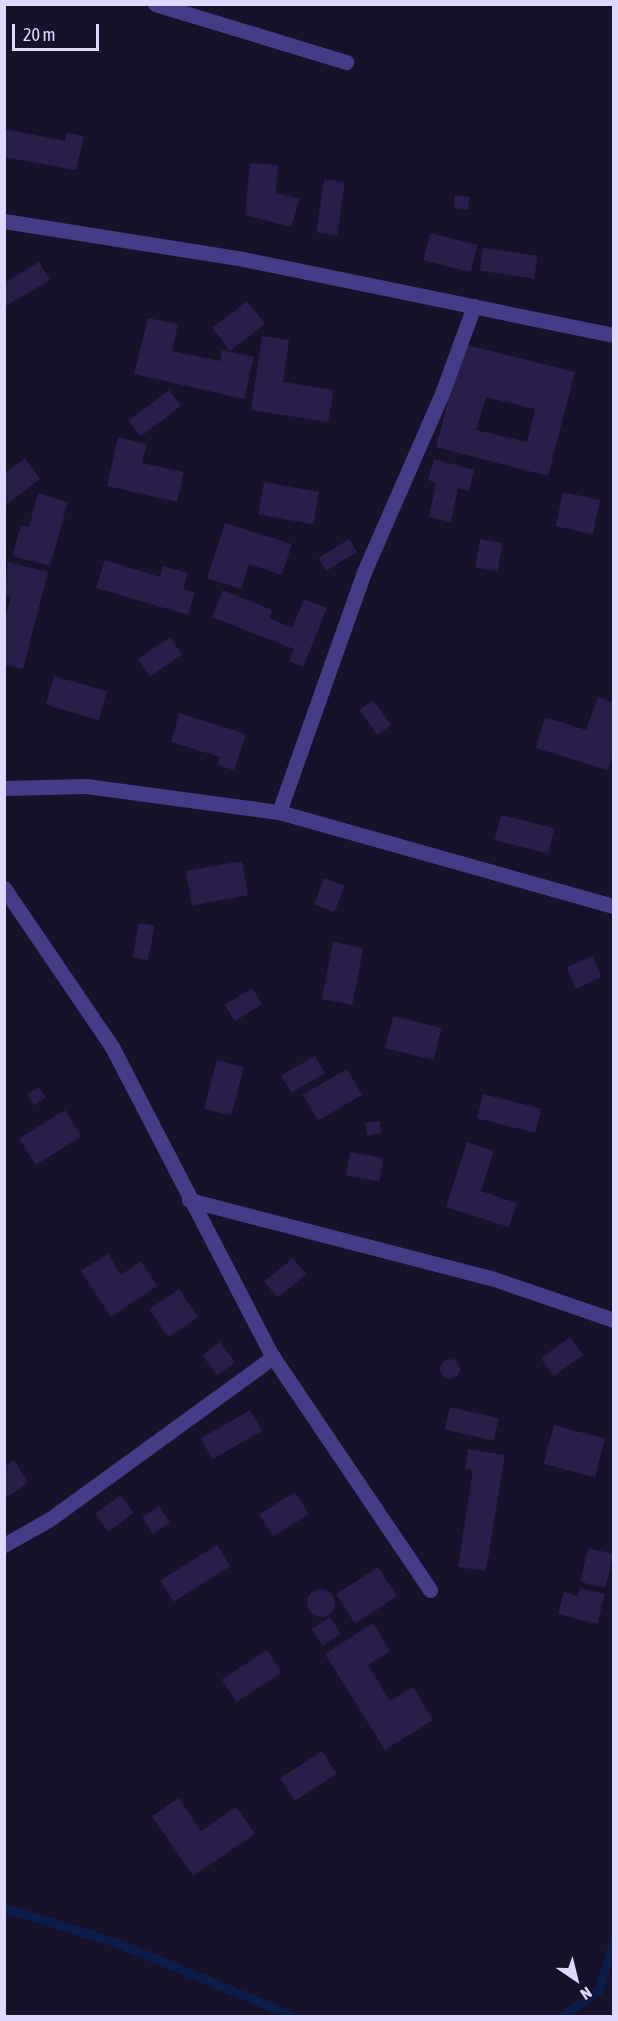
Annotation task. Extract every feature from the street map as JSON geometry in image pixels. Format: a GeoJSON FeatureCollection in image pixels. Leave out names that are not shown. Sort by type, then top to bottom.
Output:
{"type":"FeatureCollection","features":[{"type":"Feature","properties":{"kind":"street"},"geometry":{"type":"LineString","coordinates":[[155,4],[346,62]]}},
{"type":"Feature","properties":{"kind":"street"},"geometry":{"type":"LineString","coordinates":[[4,221],[243,259],[614,335]]}},
{"type":"Feature","properties":{"kind":"street"},"geometry":{"type":"LineString","coordinates":[[279,812],[364,572],[441,396],[474,306]]}},
{"type":"Feature","properties":{"kind":"street"},"geometry":{"type":"LineString","coordinates":[[4,788],[86,786],[279,812],[614,906]]}},
{"type":"Feature","properties":{"kind":"street"},"geometry":{"type":"LineString","coordinates":[[4,888],[112,1047],[189,1200],[273,1357],[430,1590]]}},
{"type":"Feature","properties":{"kind":"street"},"geometry":{"type":"LineString","coordinates":[[189,1200],[494,1280],[614,1320]]}},
{"type":"Feature","properties":{"kind":"street"},"geometry":{"type":"LineString","coordinates":[[4,1545],[50,1519],[273,1357]]}},
{"type":"Feature","properties":{"kind":"building"},"geometry":{"type":"Polygon","coordinates":[[[4,129],[65,141],[67,132],[84,136],[76,170],[4,157],[4,129]]]}},
{"type":"Feature","properties":{"kind":"building"},"geometry":{"type":"Polygon","coordinates":[[[250,163],[278,165],[276,193],[300,199],[291,227],[245,215],[250,163]]]}},
{"type":"Feature","properties":{"kind":"building"},"geometry":{"type":"Polygon","coordinates":[[[324,179],[345,182],[337,235],[316,232],[324,179]]]}},
{"type":"Feature","properties":{"kind":"building"},"geometry":{"type":"Polygon","coordinates":[[[455,195],[470,197],[468,210],[453,208],[455,195]]]}},
{"type":"Feature","properties":{"kind":"building"},"geometry":{"type":"Polygon","coordinates":[[[430,233],[478,245],[471,272],[423,260],[430,233]]]}},
{"type":"Feature","properties":{"kind":"building"},"geometry":{"type":"Polygon","coordinates":[[[483,248],[537,256],[534,278],[480,271],[483,248]]]}},
{"type":"Feature","properties":{"kind":"building"},"geometry":{"type":"Polygon","coordinates":[[[39,262],[50,280],[4,307],[4,283],[39,262]]]}},
{"type":"Feature","properties":{"kind":"building"},"geometry":{"type":"Polygon","coordinates":[[[247,301],[265,324],[230,351],[212,328],[247,301]]]}},
{"type":"Feature","properties":{"kind":"building"},"geometry":{"type":"Polygon","coordinates":[[[148,318],[178,324],[172,351],[220,361],[222,350],[254,357],[244,399],[134,374],[148,318]]]}},
{"type":"Feature","properties":{"kind":"building"},"geometry":{"type":"Polygon","coordinates":[[[262,336],[289,340],[283,382],[334,390],[328,422],[251,410],[262,336]]]}},
{"type":"Feature","properties":{"kind":"building"},"geometry":{"type":"Polygon","coordinates":[[[463,344],[575,372],[548,476],[436,447],[463,344]],[[486,397],[476,430],[527,442],[535,409],[486,397]]]}},
{"type":"Feature","properties":{"kind":"building"},"geometry":{"type":"Polygon","coordinates":[[[169,390],[181,406],[140,437],[128,421],[169,390]]]}},
{"type":"Feature","properties":{"kind":"building"},"geometry":{"type":"Polygon","coordinates":[[[118,437],[147,444],[142,463],[184,472],[177,502],[107,486],[118,437]]]}},
{"type":"Feature","properties":{"kind":"building"},"geometry":{"type":"Polygon","coordinates":[[[25,458],[40,479],[4,506],[4,473],[25,458]]]}},
{"type":"Feature","properties":{"kind":"building"},"geometry":{"type":"Polygon","coordinates":[[[434,459],[474,470],[469,491],[458,488],[451,522],[429,517],[436,483],[428,480],[434,459]]]}},
{"type":"Feature","properties":{"kind":"building"},"geometry":{"type":"Polygon","coordinates":[[[264,482],[319,492],[313,524],[258,514],[264,482]]]}},
{"type":"Feature","properties":{"kind":"building"},"geometry":{"type":"Polygon","coordinates":[[[563,492],[600,500],[593,534],[556,526],[563,492]]]}},
{"type":"Feature","properties":{"kind":"building"},"geometry":{"type":"Polygon","coordinates":[[[38,493],[68,502],[50,566],[12,556],[21,525],[29,527],[38,493]]]}},
{"type":"Feature","properties":{"kind":"building"},"geometry":{"type":"Polygon","coordinates":[[[225,523],[292,544],[282,575],[249,564],[241,589],[207,578],[225,523]]]}},
{"type":"Feature","properties":{"kind":"building"},"geometry":{"type":"Polygon","coordinates":[[[349,539],[357,552],[326,571],[318,558],[349,539]]]}},
{"type":"Feature","properties":{"kind":"building"},"geometry":{"type":"Polygon","coordinates":[[[480,539],[503,543],[498,572],[475,568],[480,539]]]}},
{"type":"Feature","properties":{"kind":"building"},"geometry":{"type":"Polygon","coordinates":[[[105,560],[160,577],[163,566],[188,573],[183,589],[195,592],[188,615],[96,588],[105,560]]]}},
{"type":"Feature","properties":{"kind":"building"},"geometry":{"type":"Polygon","coordinates":[[[8,562],[48,572],[23,669],[4,665],[4,621],[11,597],[4,596],[8,562]]]}},
{"type":"Feature","properties":{"kind":"building"},"geometry":{"type":"Polygon","coordinates":[[[223,590],[272,610],[269,618],[292,628],[304,599],[327,608],[303,667],[289,661],[294,649],[212,617],[223,590]]]}},
{"type":"Feature","properties":{"kind":"building"},"geometry":{"type":"Polygon","coordinates":[[[170,637],[182,654],[150,677],[138,659],[170,637]]]}},
{"type":"Feature","properties":{"kind":"building"},"geometry":{"type":"Polygon","coordinates":[[[54,676],[107,691],[99,720],[46,705],[54,676]]]}},
{"type":"Feature","properties":{"kind":"building"},"geometry":{"type":"Polygon","coordinates":[[[598,697],[614,703],[614,753],[607,770],[536,748],[545,717],[586,730],[598,697]]]}},
{"type":"Feature","properties":{"kind":"building"},"geometry":{"type":"Polygon","coordinates":[[[373,700],[391,725],[377,735],[359,710],[373,700]]]}},
{"type":"Feature","properties":{"kind":"building"},"geometry":{"type":"Polygon","coordinates":[[[179,713],[246,734],[234,770],[217,765],[220,757],[171,742],[179,713]]]}},
{"type":"Feature","properties":{"kind":"building"},"geometry":{"type":"Polygon","coordinates":[[[501,815],[554,828],[548,854],[495,840],[501,815]]]}},
{"type":"Feature","properties":{"kind":"building"},"geometry":{"type":"Polygon","coordinates":[[[242,861],[248,895],[192,905],[186,871],[242,861]]]}},
{"type":"Feature","properties":{"kind":"building"},"geometry":{"type":"Polygon","coordinates":[[[324,878],[345,886],[335,912],[314,904],[324,878]]]}},
{"type":"Feature","properties":{"kind":"building"},"geometry":{"type":"Polygon","coordinates":[[[139,923],[155,926],[148,960],[132,957],[139,923]]]}},
{"type":"Feature","properties":{"kind":"building"},"geometry":{"type":"Polygon","coordinates":[[[333,942],[363,948],[352,1005],[322,999],[333,942]]]}},
{"type":"Feature","properties":{"kind":"building"},"geometry":{"type":"Polygon","coordinates":[[[592,956],[602,977],[576,989],[567,968],[592,956]]]}},
{"type":"Feature","properties":{"kind":"building"},"geometry":{"type":"Polygon","coordinates":[[[252,988],[262,1004],[235,1021],[225,1005],[252,988]]]}},
{"type":"Feature","properties":{"kind":"building"},"geometry":{"type":"Polygon","coordinates":[[[393,1016],[442,1028],[434,1060],[385,1048],[393,1016]]]}},
{"type":"Feature","properties":{"kind":"building"},"geometry":{"type":"Polygon","coordinates":[[[315,1056],[325,1073],[291,1093],[281,1076],[315,1056]]]}},
{"type":"Feature","properties":{"kind":"building"},"geometry":{"type":"Polygon","coordinates":[[[217,1060],[244,1067],[231,1116],[204,1108],[217,1060]]]}},
{"type":"Feature","properties":{"kind":"building"},"geometry":{"type":"Polygon","coordinates":[[[347,1069],[362,1095],[318,1120],[303,1094],[347,1069]]]}},
{"type":"Feature","properties":{"kind":"building"},"geometry":{"type":"Polygon","coordinates":[[[39,1087],[46,1098],[34,1105],[27,1094],[39,1087]]]}},
{"type":"Feature","properties":{"kind":"building"},"geometry":{"type":"Polygon","coordinates":[[[483,1094],[541,1109],[535,1133],[477,1118],[483,1094]]]}},
{"type":"Feature","properties":{"kind":"building"},"geometry":{"type":"Polygon","coordinates":[[[65,1110],[81,1136],[36,1165],[19,1139],[65,1110]]]}},
{"type":"Feature","properties":{"kind":"building"},"geometry":{"type":"Polygon","coordinates":[[[380,1121],[381,1133],[367,1136],[365,1123],[380,1121]]]}},
{"type":"Feature","properties":{"kind":"building"},"geometry":{"type":"Polygon","coordinates":[[[467,1142],[494,1151],[481,1191],[517,1203],[509,1227],[446,1207],[467,1142]]]}},
{"type":"Feature","properties":{"kind":"building"},"geometry":{"type":"Polygon","coordinates":[[[350,1152],[383,1158],[379,1182],[346,1176],[350,1152]]]}},
{"type":"Feature","properties":{"kind":"building"},"geometry":{"type":"Polygon","coordinates":[[[108,1254],[121,1275],[141,1261],[157,1286],[111,1317],[81,1271],[108,1254]]]}},
{"type":"Feature","properties":{"kind":"building"},"geometry":{"type":"Polygon","coordinates":[[[293,1258],[306,1274],[277,1298],[264,1281],[293,1258]]]}},
{"type":"Feature","properties":{"kind":"building"},"geometry":{"type":"Polygon","coordinates":[[[179,1289],[198,1317],[168,1337],[149,1309],[179,1289]]]}},
{"type":"Feature","properties":{"kind":"building"},"geometry":{"type":"Polygon","coordinates":[[[570,1337],[583,1355],[554,1376],[541,1358],[570,1337]]]}},
{"type":"Feature","properties":{"kind":"building"},"geometry":{"type":"Polygon","coordinates":[[[220,1342],[235,1362],[217,1375],[202,1355],[220,1342]]]}},
{"type":"Feature","properties":{"kind":"building"},"geometry":{"type":"Polygon","coordinates":[[[450,1359],[457,1362],[460,1369],[457,1376],[450,1379],[443,1376],[440,1369],[443,1362],[450,1359]]]}},
{"type":"Feature","properties":{"kind":"building"},"geometry":{"type":"Polygon","coordinates":[[[450,1407],[499,1418],[494,1441],[445,1429],[450,1407]]]}},
{"type":"Feature","properties":{"kind":"building"},"geometry":{"type":"Polygon","coordinates":[[[250,1410],[262,1431],[213,1459],[201,1438],[250,1410]]]}},
{"type":"Feature","properties":{"kind":"building"},"geometry":{"type":"Polygon","coordinates":[[[554,1425],[605,1439],[595,1477],[544,1464],[554,1425]]]}},
{"type":"Feature","properties":{"kind":"building"},"geometry":{"type":"Polygon","coordinates":[[[468,1449],[505,1455],[486,1571],[458,1567],[473,1470],[465,1469],[468,1449]]]}},
{"type":"Feature","properties":{"kind":"building"},"geometry":{"type":"Polygon","coordinates":[[[14,1460],[28,1483],[4,1499],[4,1466],[14,1460]]]}},
{"type":"Feature","properties":{"kind":"building"},"geometry":{"type":"Polygon","coordinates":[[[295,1492],[309,1514],[273,1536],[259,1514],[295,1492]]]}},
{"type":"Feature","properties":{"kind":"building"},"geometry":{"type":"Polygon","coordinates":[[[121,1495],[134,1513],[108,1532],[95,1514],[121,1495]]]}},
{"type":"Feature","properties":{"kind":"building"},"geometry":{"type":"Polygon","coordinates":[[[159,1506],[170,1523],[153,1534],[142,1517],[159,1506]]]}},
{"type":"Feature","properties":{"kind":"building"},"geometry":{"type":"Polygon","coordinates":[[[217,1545],[230,1566],[173,1602],[160,1581],[217,1545]]]}},
{"type":"Feature","properties":{"kind":"building"},"geometry":{"type":"Polygon","coordinates":[[[588,1548],[613,1554],[605,1588],[580,1582],[588,1548]]]}},
{"type":"Feature","properties":{"kind":"building"},"geometry":{"type":"Polygon","coordinates":[[[378,1567],[397,1596],[355,1624],[336,1594],[378,1567]]]}},
{"type":"Feature","properties":{"kind":"building"},"geometry":{"type":"Polygon","coordinates":[[[580,1588],[605,1594],[597,1624],[558,1614],[564,1592],[578,1596],[580,1588]]]}},
{"type":"Feature","properties":{"kind":"building"},"geometry":{"type":"Polygon","coordinates":[[[321,1589],[331,1593],[335,1603],[331,1613],[321,1617],[311,1613],[307,1603],[311,1593],[321,1589]]]}},
{"type":"Feature","properties":{"kind":"building"},"geometry":{"type":"Polygon","coordinates":[[[330,1617],[341,1634],[322,1646],[312,1629],[330,1617]]]}},
{"type":"Feature","properties":{"kind":"building"},"geometry":{"type":"Polygon","coordinates":[[[373,1623],[390,1651],[368,1665],[390,1701],[413,1687],[433,1720],[385,1750],[325,1654],[373,1623]]]}},
{"type":"Feature","properties":{"kind":"building"},"geometry":{"type":"Polygon","coordinates":[[[267,1650],[282,1673],[236,1702],[222,1679],[267,1650]]]}},
{"type":"Feature","properties":{"kind":"building"},"geometry":{"type":"Polygon","coordinates":[[[322,1751],[337,1774],[295,1801],[280,1778],[322,1751]]]}},
{"type":"Feature","properties":{"kind":"building"},"geometry":{"type":"Polygon","coordinates":[[[179,1798],[201,1831],[236,1807],[255,1834],[193,1876],[152,1816],[179,1798]]]}},
{"type":"Feature","properties":{"kind":"waterway"},"geometry":{"type":"LineString","coordinates":[[4,1908],[115,1942],[294,2016]]}},
{"type":"Feature","properties":{"kind":"waterway"},"geometry":{"type":"LineString","coordinates":[[562,2016],[598,1991],[614,1939]]}}]}
